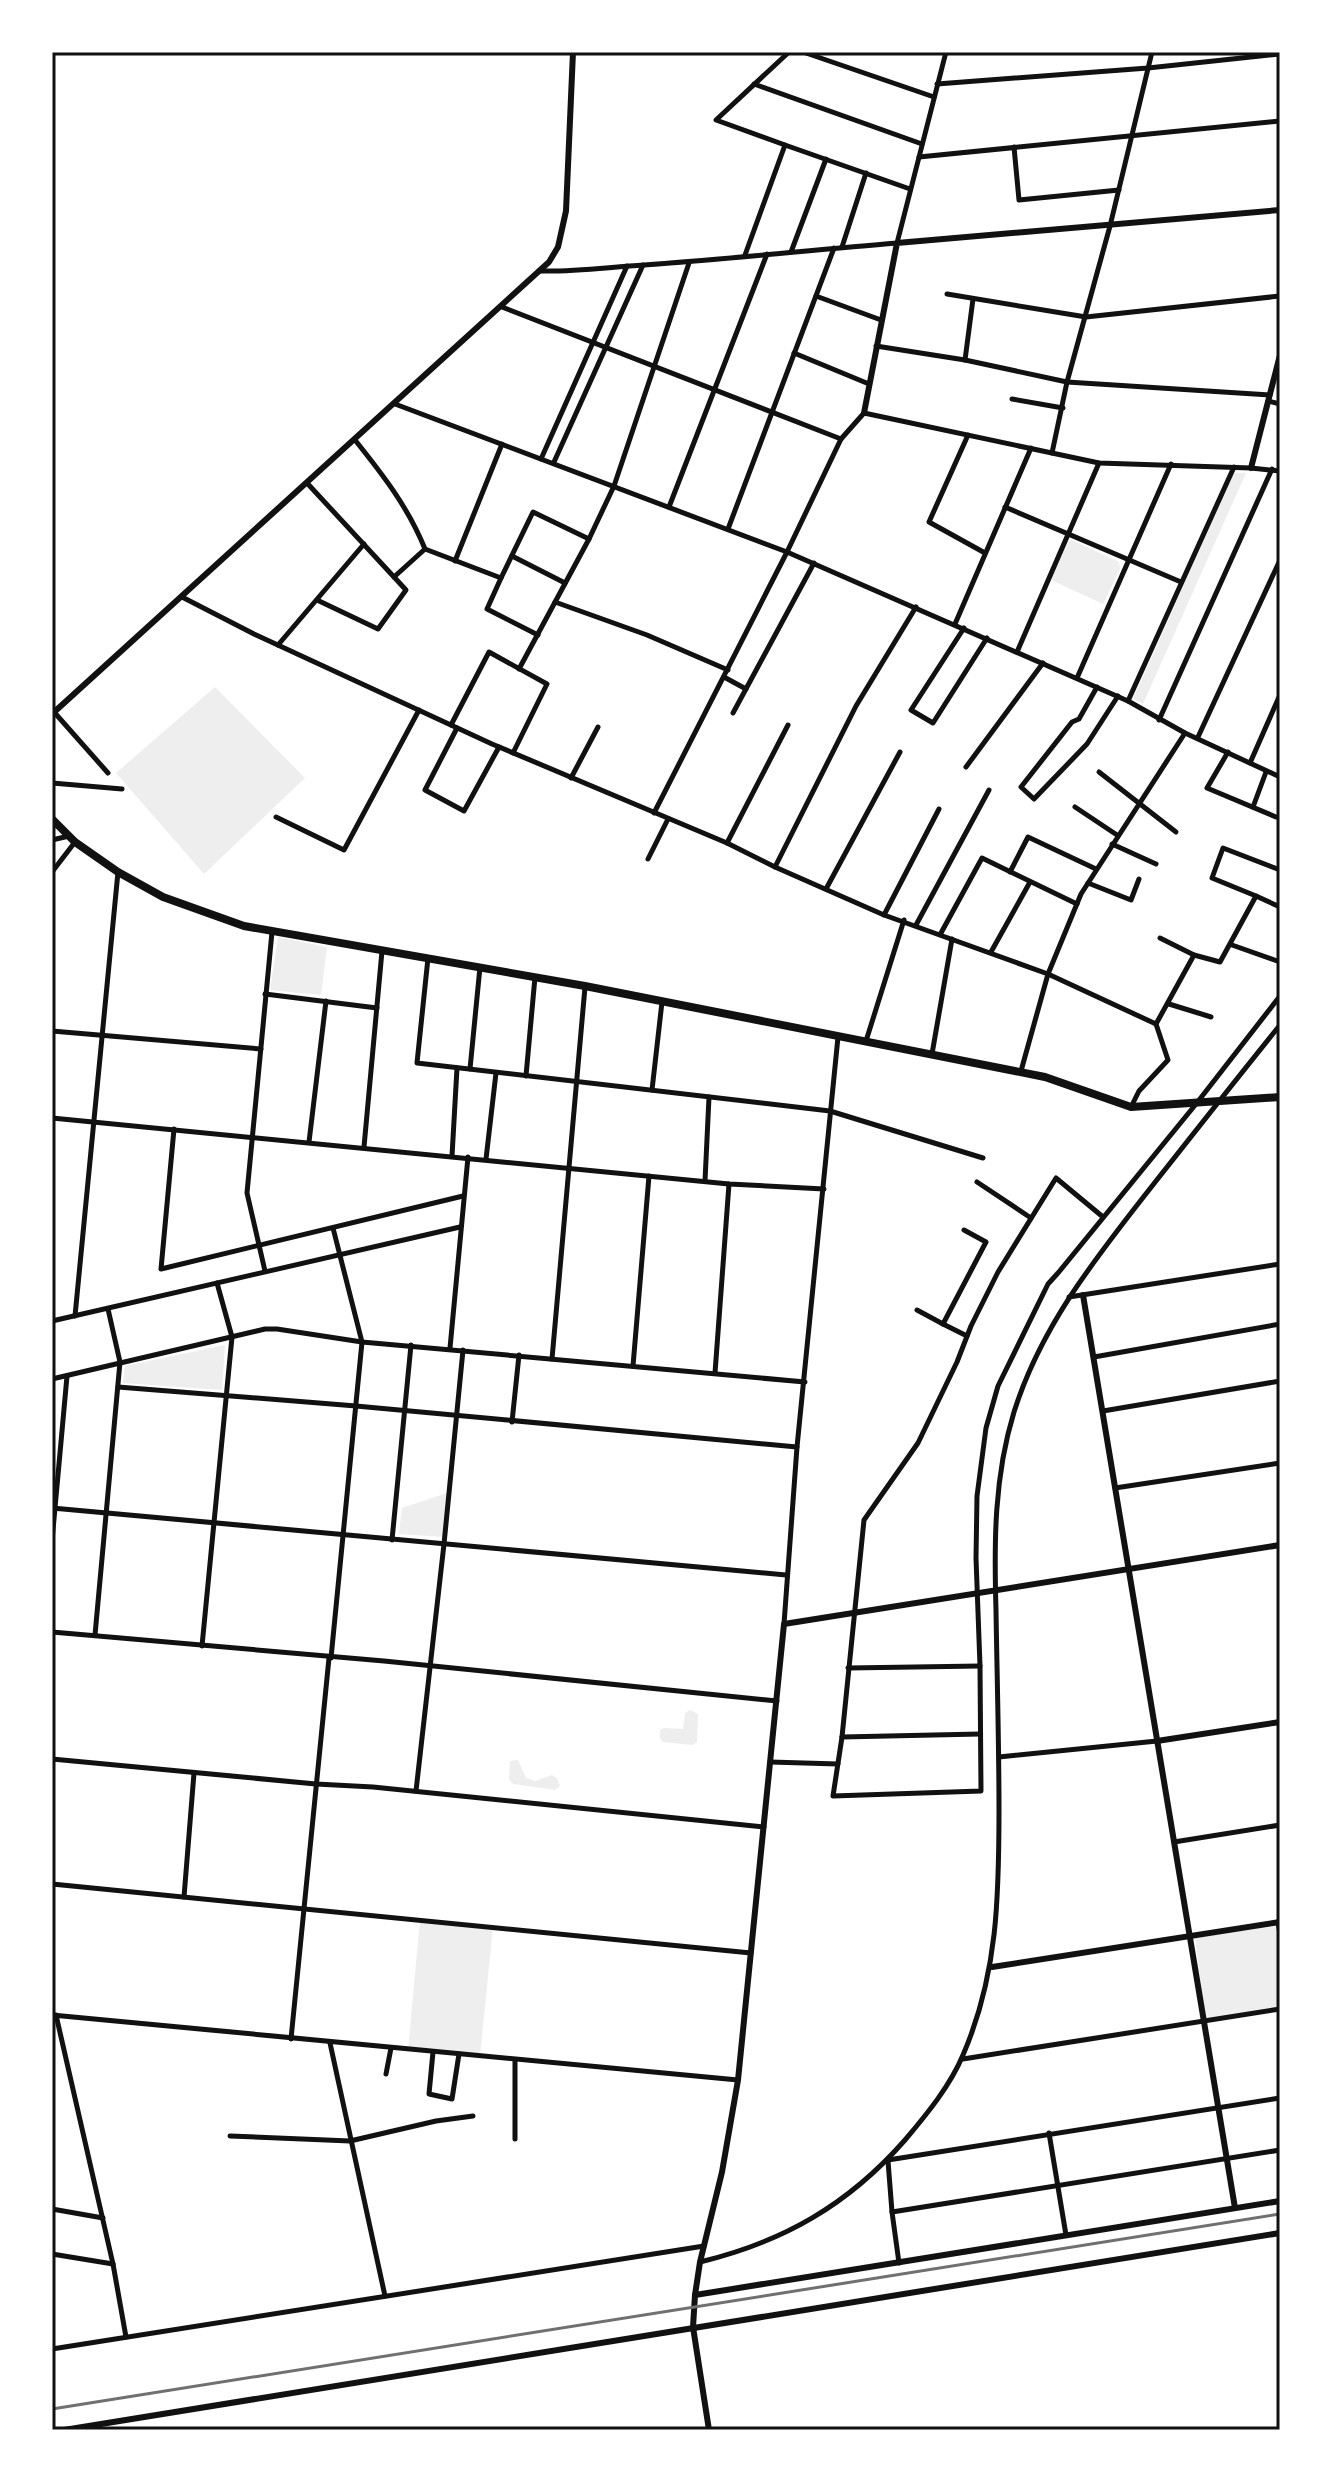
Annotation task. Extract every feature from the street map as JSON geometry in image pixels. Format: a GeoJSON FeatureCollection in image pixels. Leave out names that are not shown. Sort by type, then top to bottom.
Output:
{"type":"FeatureCollection","features":[{"type":"Feature","properties":{"kind":"main road"},"geometry":{"type":"LineString","coordinates":[[52,819],[72,839],[118,872],[192,909],[244,926],[585,986],[1045,1077],[1131,1107],[1280,1097]]}},
{"type":"Feature","properties":{"kind":"street"},"geometry":{"type":"LineString","coordinates":[[108,773],[53,713],[502,307],[539,271],[558,247],[566,211],[573,52]]}},
{"type":"Feature","properties":{"kind":"street"},"geometry":{"type":"LineString","coordinates":[[789,52],[716,120],[910,189]]}},
{"type":"Feature","properties":{"kind":"street"},"geometry":{"type":"LineString","coordinates":[[803,52],[934,97]]}},
{"type":"Feature","properties":{"kind":"street"},"geometry":{"type":"LineString","coordinates":[[654,813],[841,439],[864,413],[897,243],[946,52]]}},
{"type":"Feature","properties":{"kind":"street"},"geometry":{"type":"LineString","coordinates":[[1052,453],[1067,382],[1110,226],[1152,52]]}},
{"type":"Feature","properties":{"kind":"street"},"geometry":{"type":"LineString","coordinates":[[937,84],[1148,68],[1280,54]]}},
{"type":"Feature","properties":{"kind":"street"},"geometry":{"type":"LineString","coordinates":[[754,84],[922,144]]}},
{"type":"Feature","properties":{"kind":"street"},"geometry":{"type":"LineString","coordinates":[[919,157],[1280,121]]}},
{"type":"Feature","properties":{"kind":"street"},"geometry":{"type":"LineString","coordinates":[[745,255],[785,145]]}},
{"type":"Feature","properties":{"kind":"street"},"geometry":{"type":"LineString","coordinates":[[1014,147],[1019,200],[1119,190]]}},
{"type":"Feature","properties":{"kind":"street"},"geometry":{"type":"LineString","coordinates":[[791,252],[826,159]]}},
{"type":"Feature","properties":{"kind":"street"},"geometry":{"type":"LineString","coordinates":[[842,247],[866,173]]}},
{"type":"Feature","properties":{"kind":"street"},"geometry":{"type":"LineString","coordinates":[[539,271],[689,263],[745,255],[1280,210]]}},
{"type":"Feature","properties":{"kind":"street"},"geometry":{"type":"LineString","coordinates":[[728,529],[834,248]]}},
{"type":"Feature","properties":{"kind":"street"},"geometry":{"type":"LineString","coordinates":[[669,507],[767,254]]}},
{"type":"Feature","properties":{"kind":"street"},"geometry":{"type":"LineString","coordinates":[[519,669],[614,486],[689,263]]}},
{"type":"Feature","properties":{"kind":"street"},"geometry":{"type":"LineString","coordinates":[[554,462],[644,265]]}},
{"type":"Feature","properties":{"kind":"street"},"geometry":{"type":"LineString","coordinates":[[541,459],[627,266]]}},
{"type":"Feature","properties":{"kind":"street"},"geometry":{"type":"LineString","coordinates":[[947,294],[1086,317],[1280,296]]}},
{"type":"Feature","properties":{"kind":"street"},"geometry":{"type":"LineString","coordinates":[[816,296],[881,320]]}},
{"type":"Feature","properties":{"kind":"street"},"geometry":{"type":"LineString","coordinates":[[965,360],[973,299]]}},
{"type":"Feature","properties":{"kind":"street"},"geometry":{"type":"LineString","coordinates":[[502,307],[841,439]]}},
{"type":"Feature","properties":{"kind":"street"},"geometry":{"type":"LineString","coordinates":[[876,346],[965,360],[1067,382],[1269,398],[1280,404]]}},
{"type":"Feature","properties":{"kind":"street"},"geometry":{"type":"LineString","coordinates":[[794,353],[869,384]]}},
{"type":"Feature","properties":{"kind":"street"},"geometry":{"type":"LineString","coordinates":[[1251,468],[1280,355]]}},
{"type":"Feature","properties":{"kind":"street"},"geometry":{"type":"LineString","coordinates":[[1012,399],[1063,408]]}},
{"type":"Feature","properties":{"kind":"street"},"geometry":{"type":"LineString","coordinates":[[395,404],[814,563],[1118,696],[1159,720],[1280,777]]}},
{"type":"Feature","properties":{"kind":"street"},"geometry":{"type":"LineString","coordinates":[[864,413],[1099,463],[1280,471]]}},
{"type":"Feature","properties":{"kind":"street"},"geometry":{"type":"LineString","coordinates":[[968,435],[929,522],[985,553]]}},
{"type":"Feature","properties":{"kind":"street"},"geometry":{"type":"LineString","coordinates":[[355,440],[395,490],[413,520],[425,549],[501,578]]}},
{"type":"Feature","properties":{"kind":"street"},"geometry":{"type":"LineString","coordinates":[[455,561],[502,444]]}},
{"type":"Feature","properties":{"kind":"street"},"geometry":{"type":"LineString","coordinates":[[955,624],[1031,448]]}},
{"type":"Feature","properties":{"kind":"street"},"geometry":{"type":"LineString","coordinates":[[1017,652],[1099,463]]}},
{"type":"Feature","properties":{"kind":"street"},"geometry":{"type":"LineString","coordinates":[[1077,678],[1171,464]]}},
{"type":"Feature","properties":{"kind":"street"},"geometry":{"type":"LineString","coordinates":[[1128,701],[1234,467]]}},
{"type":"Feature","properties":{"kind":"street"},"geometry":{"type":"LineString","coordinates":[[1159,720],[1272,469]]}},
{"type":"Feature","properties":{"kind":"street"},"geometry":{"type":"LineString","coordinates":[[307,483],[406,590],[378,629],[317,600]]}},
{"type":"Feature","properties":{"kind":"street"},"geometry":{"type":"LineString","coordinates":[[1005,507],[1181,582]]}},
{"type":"Feature","properties":{"kind":"street"},"geometry":{"type":"LineString","coordinates":[[538,635],[487,609],[533,512],[589,539]]}},
{"type":"Feature","properties":{"kind":"street"},"geometry":{"type":"LineString","coordinates":[[278,645],[364,544]]}},
{"type":"Feature","properties":{"kind":"street"},"geometry":{"type":"LineString","coordinates":[[394,577],[425,549]]}},
{"type":"Feature","properties":{"kind":"street"},"geometry":{"type":"LineString","coordinates":[[512,556],[565,583]]}},
{"type":"Feature","properties":{"kind":"street"},"geometry":{"type":"LineString","coordinates":[[1198,737],[1280,560]]}},
{"type":"Feature","properties":{"kind":"street"},"geometry":{"type":"LineString","coordinates":[[733,713],[814,563]]}},
{"type":"Feature","properties":{"kind":"street"},"geometry":{"type":"LineString","coordinates":[[182,597],[499,747],[727,843],[884,915],[1048,974],[1156,1024],[1168,1060],[1139,1091],[1131,1107]]}},
{"type":"Feature","properties":{"kind":"street"},"geometry":{"type":"LineString","coordinates":[[555,602],[647,635],[728,670]]}},
{"type":"Feature","properties":{"kind":"street"},"geometry":{"type":"LineString","coordinates":[[775,867],[856,706],[916,607]]}},
{"type":"Feature","properties":{"kind":"street"},"geometry":{"type":"LineString","coordinates":[[964,628],[911,710],[933,723],[987,638]]}},
{"type":"Feature","properties":{"kind":"street"},"geometry":{"type":"LineString","coordinates":[[499,747],[464,811],[425,790],[489,652],[547,684],[513,753]]}},
{"type":"Feature","properties":{"kind":"street"},"geometry":{"type":"LineString","coordinates":[[966,767],[1043,663]]}},
{"type":"Feature","properties":{"kind":"street"},"geometry":{"type":"LineString","coordinates":[[724,677],[746,689]]}},
{"type":"Feature","properties":{"kind":"street"},"geometry":{"type":"LineString","coordinates":[[1097,687],[1079,719],[1072,722],[1021,787],[1034,799],[1087,744],[1118,696]]}},
{"type":"Feature","properties":{"kind":"street"},"geometry":{"type":"LineString","coordinates":[[1250,763],[1279,697]]}},
{"type":"Feature","properties":{"kind":"street"},"geometry":{"type":"LineString","coordinates":[[276,817],[344,850],[419,710]]}},
{"type":"Feature","properties":{"kind":"street"},"geometry":{"type":"LineString","coordinates":[[727,843],[788,725]]}},
{"type":"Feature","properties":{"kind":"street"},"geometry":{"type":"LineString","coordinates":[[571,778],[598,727]]}},
{"type":"Feature","properties":{"kind":"street"},"geometry":{"type":"LineString","coordinates":[[1020,1072],[1048,974],[1077,904],[1096,869],[1185,733]]}},
{"type":"Feature","properties":{"kind":"street"},"geometry":{"type":"LineString","coordinates":[[826,889],[900,752]]}},
{"type":"Feature","properties":{"kind":"street"},"geometry":{"type":"LineString","coordinates":[[1228,752],[1207,788],[1276,817]]}},
{"type":"Feature","properties":{"kind":"street"},"geometry":{"type":"LineString","coordinates":[[1099,772],[1176,832]]}},
{"type":"Feature","properties":{"kind":"street"},"geometry":{"type":"LineString","coordinates":[[1253,807],[1266,772]]}},
{"type":"Feature","properties":{"kind":"street"},"geometry":{"type":"LineString","coordinates":[[52,783],[122,789]]}},
{"type":"Feature","properties":{"kind":"street"},"geometry":{"type":"LineString","coordinates":[[916,925],[989,790]]}},
{"type":"Feature","properties":{"kind":"street"},"geometry":{"type":"LineString","coordinates":[[1075,807],[1118,835]]}},
{"type":"Feature","properties":{"kind":"street"},"geometry":{"type":"LineString","coordinates":[[884,915],[939,809]]}},
{"type":"Feature","properties":{"kind":"street"},"geometry":{"type":"LineString","coordinates":[[648,859],[668,819]]}},
{"type":"Feature","properties":{"kind":"street"},"geometry":{"type":"LineString","coordinates":[[1010,872],[1028,837],[1096,869]]}},
{"type":"Feature","properties":{"kind":"street"},"geometry":{"type":"LineString","coordinates":[[52,840],[72,839]]}},
{"type":"Feature","properties":{"kind":"street"},"geometry":{"type":"LineString","coordinates":[[52,872],[72,839]]}},
{"type":"Feature","properties":{"kind":"street"},"geometry":{"type":"LineString","coordinates":[[1112,844],[1156,864]]}},
{"type":"Feature","properties":{"kind":"street"},"geometry":{"type":"LineString","coordinates":[[1280,870],[1223,848],[1212,878],[1280,907]]}},
{"type":"Feature","properties":{"kind":"street"},"geometry":{"type":"LineString","coordinates":[[941,933],[982,858],[1077,904]]}},
{"type":"Feature","properties":{"kind":"street"},"geometry":{"type":"LineString","coordinates":[[75,1316],[118,872]]}},
{"type":"Feature","properties":{"kind":"street"},"geometry":{"type":"LineString","coordinates":[[1088,883],[1131,900],[1139,879]]}},
{"type":"Feature","properties":{"kind":"street"},"geometry":{"type":"LineString","coordinates":[[991,952],[1030,882]]}},
{"type":"Feature","properties":{"kind":"street"},"geometry":{"type":"LineString","coordinates":[[1160,938],[1194,955],[1220,962],[1256,896]]}},
{"type":"Feature","properties":{"kind":"street"},"geometry":{"type":"LineString","coordinates":[[866,1042],[904,920]]}},
{"type":"Feature","properties":{"kind":"street"},"geometry":{"type":"LineString","coordinates":[[265,1271],[247,1193],[272,932]]}},
{"type":"Feature","properties":{"kind":"street"},"geometry":{"type":"LineString","coordinates":[[932,1055],[952,939]]}},
{"type":"Feature","properties":{"kind":"street"},"geometry":{"type":"LineString","coordinates":[[1231,945],[1280,962]]}},
{"type":"Feature","properties":{"kind":"street"},"geometry":{"type":"LineString","coordinates":[[364,1147],[382,951]]}},
{"type":"Feature","properties":{"kind":"street"},"geometry":{"type":"LineString","coordinates":[[1156,1024],[1194,955]]}},
{"type":"Feature","properties":{"kind":"street"},"geometry":{"type":"LineString","coordinates":[[428,958],[417,1063],[830,1111],[983,1158]]}},
{"type":"Feature","properties":{"kind":"street"},"geometry":{"type":"LineString","coordinates":[[470,1069],[480,967]]}},
{"type":"Feature","properties":{"kind":"street"},"geometry":{"type":"LineString","coordinates":[[526,1076],[535,977]]}},
{"type":"Feature","properties":{"kind":"street"},"geometry":{"type":"LineString","coordinates":[[552,1359],[585,986]]}},
{"type":"Feature","properties":{"kind":"street"},"geometry":{"type":"LineString","coordinates":[[265,994],[377,1008]]}},
{"type":"Feature","properties":{"kind":"street"},"geometry":{"type":"LineString","coordinates":[[1103,1217],[1056,1178],[998,1272],[918,1443],[864,1520],[833,1796],[981,1791],[977,1496],[986,1428],[998,1386],[1048,1284],[1196,1104],[1280,996]]}},
{"type":"Feature","properties":{"kind":"street"},"geometry":{"type":"LineString","coordinates":[[309,1142],[326,1001]]}},
{"type":"Feature","properties":{"kind":"street"},"geometry":{"type":"LineString","coordinates":[[652,1090],[662,1002]]}},
{"type":"Feature","properties":{"kind":"street"},"geometry":{"type":"LineString","coordinates":[[1169,1004],[1211,1017]]}},
{"type":"Feature","properties":{"kind":"street"},"geometry":{"type":"LineString","coordinates":[[700,2262],[744,2251],[804,2224],[869,2178],[930,2110],[962,2059],[992,1967],[999,1890],[994,1530],[1001,1462],[1014,1412],[1037,1350],[1068,1298],[1098,1255],[1280,1025]]}},
{"type":"Feature","properties":{"kind":"street"},"geometry":{"type":"LineString","coordinates":[[52,1031],[261,1049]]}},
{"type":"Feature","properties":{"kind":"street"},"geometry":{"type":"LineString","coordinates":[[709,2430],[693,2327],[695,2295],[738,2080],[777,1701],[797,1447],[838,1037]]}},
{"type":"Feature","properties":{"kind":"street"},"geometry":{"type":"LineString","coordinates":[[452,1156],[457,1068]]}},
{"type":"Feature","properties":{"kind":"street"},"geometry":{"type":"LineString","coordinates":[[486,1159],[496,1072]]}},
{"type":"Feature","properties":{"kind":"street"},"geometry":{"type":"LineString","coordinates":[[705,1181],[709,1097]]}},
{"type":"Feature","properties":{"kind":"street"},"geometry":{"type":"LineString","coordinates":[[52,1118],[729,1184],[824,1189]]}},
{"type":"Feature","properties":{"kind":"street"},"geometry":{"type":"LineString","coordinates":[[174,1129],[161,1269],[463,1196]]}},
{"type":"Feature","properties":{"kind":"street"},"geometry":{"type":"LineString","coordinates":[[450,1348],[468,1157]]}},
{"type":"Feature","properties":{"kind":"street"},"geometry":{"type":"LineString","coordinates":[[633,1366],[649,1175]]}},
{"type":"Feature","properties":{"kind":"street"},"geometry":{"type":"LineString","coordinates":[[977,1182],[1031,1218]]}},
{"type":"Feature","properties":{"kind":"street"},"geometry":{"type":"LineString","coordinates":[[715,1373],[729,1184]]}},
{"type":"Feature","properties":{"kind":"street"},"geometry":{"type":"LineString","coordinates":[[52,1321],[460,1227]]}},
{"type":"Feature","properties":{"kind":"street"},"geometry":{"type":"LineString","coordinates":[[291,2039],[362,1342],[333,1228]]}},
{"type":"Feature","properties":{"kind":"street"},"geometry":{"type":"LineString","coordinates":[[943,1324],[986,1242],[964,1230]]}},
{"type":"Feature","properties":{"kind":"street"},"geometry":{"type":"LineString","coordinates":[[1068,1298],[1280,1264]]}},
{"type":"Feature","properties":{"kind":"street"},"geometry":{"type":"LineString","coordinates":[[202,1646],[232,1337],[217,1283]]}},
{"type":"Feature","properties":{"kind":"street"},"geometry":{"type":"LineString","coordinates":[[1083,1295],[1235,2208]]}},
{"type":"Feature","properties":{"kind":"street"},"geometry":{"type":"LineString","coordinates":[[95,1635],[120,1362],[108,1309]]}},
{"type":"Feature","properties":{"kind":"street"},"geometry":{"type":"LineString","coordinates":[[917,1310],[967,1336]]}},
{"type":"Feature","properties":{"kind":"street"},"geometry":{"type":"LineString","coordinates":[[1094,1357],[1280,1324]]}},
{"type":"Feature","properties":{"kind":"street"},"geometry":{"type":"LineString","coordinates":[[52,1379],[277,1329],[362,1342],[805,1382]]}},
{"type":"Feature","properties":{"kind":"street"},"geometry":{"type":"LineString","coordinates":[[392,1540],[411,1345]]}},
{"type":"Feature","properties":{"kind":"street"},"geometry":{"type":"LineString","coordinates":[[416,1791],[463,1350]]}},
{"type":"Feature","properties":{"kind":"street"},"geometry":{"type":"LineString","coordinates":[[512,1422],[519,1355]]}},
{"type":"Feature","properties":{"kind":"street"},"geometry":{"type":"LineString","coordinates":[[52,1541],[67,1376]]}},
{"type":"Feature","properties":{"kind":"street"},"geometry":{"type":"LineString","coordinates":[[1103,1411],[1280,1381]]}},
{"type":"Feature","properties":{"kind":"street"},"geometry":{"type":"LineString","coordinates":[[118,1387],[797,1447]]}},
{"type":"Feature","properties":{"kind":"street"},"geometry":{"type":"LineString","coordinates":[[1115,1488],[1280,1463]]}},
{"type":"Feature","properties":{"kind":"street"},"geometry":{"type":"LineString","coordinates":[[54,1508],[786,1575]]}},
{"type":"Feature","properties":{"kind":"street"},"geometry":{"type":"LineString","coordinates":[[784,1624],[1280,1545]]}},
{"type":"Feature","properties":{"kind":"street"},"geometry":{"type":"LineString","coordinates":[[52,1632],[777,1701]]}},
{"type":"Feature","properties":{"kind":"street"},"geometry":{"type":"LineString","coordinates":[[848,1668],[980,1666]]}},
{"type":"Feature","properties":{"kind":"street"},"geometry":{"type":"LineString","coordinates":[[999,1757],[1157,1741],[1280,1722]]}},
{"type":"Feature","properties":{"kind":"street"},"geometry":{"type":"LineString","coordinates":[[842,1737],[980,1734]]}},
{"type":"Feature","properties":{"kind":"street"},"geometry":{"type":"LineString","coordinates":[[52,1759],[416,1791],[764,1827]]}},
{"type":"Feature","properties":{"kind":"street"},"geometry":{"type":"LineString","coordinates":[[770,1762],[838,1764]]}},
{"type":"Feature","properties":{"kind":"street"},"geometry":{"type":"LineString","coordinates":[[184,1897],[194,1773]]}},
{"type":"Feature","properties":{"kind":"street"},"geometry":{"type":"LineString","coordinates":[[1174,1842],[1280,1825]]}},
{"type":"Feature","properties":{"kind":"street"},"geometry":{"type":"LineString","coordinates":[[52,1884],[751,1953]]}},
{"type":"Feature","properties":{"kind":"street"},"geometry":{"type":"LineString","coordinates":[[992,1967],[1279,1922],[1280,1934]]}},
{"type":"Feature","properties":{"kind":"street"},"geometry":{"type":"LineString","coordinates":[[962,2059],[1280,2009]]}},
{"type":"Feature","properties":{"kind":"street"},"geometry":{"type":"LineString","coordinates":[[126,2337],[103,2218],[54,2015],[738,2080]]}},
{"type":"Feature","properties":{"kind":"street"},"geometry":{"type":"LineString","coordinates":[[330,2043],[385,2296]]}},
{"type":"Feature","properties":{"kind":"street"},"geometry":{"type":"LineString","coordinates":[[386,2074],[391,2048]]}},
{"type":"Feature","properties":{"kind":"street"},"geometry":{"type":"LineString","coordinates":[[433,2052],[429,2094],[452,2099],[459,2054]]}},
{"type":"Feature","properties":{"kind":"street"},"geometry":{"type":"LineString","coordinates":[[515,2060],[515,2139]]}},
{"type":"Feature","properties":{"kind":"street"},"geometry":{"type":"LineString","coordinates":[[888,2160],[1280,2098]]}},
{"type":"Feature","properties":{"kind":"street"},"geometry":{"type":"LineString","coordinates":[[230,2136],[350,2141],[436,2121],[473,2116]]}},
{"type":"Feature","properties":{"kind":"street"},"geometry":{"type":"LineString","coordinates":[[1049,2133],[1066,2235]]}},
{"type":"Feature","properties":{"kind":"street"},"geometry":{"type":"LineString","coordinates":[[892,2212],[1280,2150]]}},
{"type":"Feature","properties":{"kind":"street"},"geometry":{"type":"LineString","coordinates":[[888,2160],[899,2263]]}},
{"type":"Feature","properties":{"kind":"street"},"geometry":{"type":"LineString","coordinates":[[695,2295],[1280,2201]]}},
{"type":"Feature","properties":{"kind":"street"},"geometry":{"type":"LineString","coordinates":[[52,2209],[103,2218]]}},
{"type":"Feature","properties":{"kind":"street"},"geometry":{"type":"LineString","coordinates":[[64,2430],[1280,2233]]}},
{"type":"Feature","properties":{"kind":"street"},"geometry":{"type":"LineString","coordinates":[[52,2349],[704,2246]]}},
{"type":"Feature","properties":{"kind":"street"},"geometry":{"type":"LineString","coordinates":[[52,2254],[113,2264]]}},
{"type":"Feature","properties":{"kind":"shaded area"},"geometry":{"type":"Polygon","coordinates":[[[1234,473],[1246,473],[1143,704],[1133,699],[1234,473]]]}},
{"type":"Feature","properties":{"kind":"shaded area"},"geometry":{"type":"Polygon","coordinates":[[[1072,540],[1119,562],[1120,569],[1103,604],[1051,580],[1068,542],[1072,540]]]}},
{"type":"Feature","properties":{"kind":"shaded area"},"geometry":{"type":"Polygon","coordinates":[[[215,687],[305,778],[204,874],[116,773],[215,687]]]}},
{"type":"Feature","properties":{"kind":"shaded area"},"geometry":{"type":"Polygon","coordinates":[[[278,937],[327,947],[321,995],[270,990],[278,937]]]}},
{"type":"Feature","properties":{"kind":"shaded area"},"geometry":{"type":"Polygon","coordinates":[[[225,1345],[222,1390],[123,1383],[125,1366],[225,1345]]]}},
{"type":"Feature","properties":{"kind":"shaded area"},"geometry":{"type":"Polygon","coordinates":[[[447,1493],[443,1537],[399,1534],[402,1508],[447,1493]]]}},
{"type":"Feature","properties":{"kind":"shaded area"},"geometry":{"type":"Polygon","coordinates":[[[690,1710],[698,1714],[697,1742],[692,1745],[663,1742],[660,1730],[683,1729],[685,1713],[690,1710]]]}},
{"type":"Feature","properties":{"kind":"shaded area"},"geometry":{"type":"Polygon","coordinates":[[[518,1760],[526,1778],[535,1781],[552,1775],[560,1786],[555,1790],[513,1784],[509,1779],[510,1761],[518,1760]]]}},
{"type":"Feature","properties":{"kind":"shaded area"},"geometry":{"type":"Polygon","coordinates":[[[420,1920],[493,1927],[480,2056],[408,2050],[420,1920]]]}},
{"type":"Feature","properties":{"kind":"shaded area"},"geometry":{"type":"Polygon","coordinates":[[[1276,1926],[1280,1953],[1280,2007],[1205,2019],[1195,1938],[1276,1926]]]}},
{"type":"Feature","properties":{"kind":"railway"},"geometry":{"type":"LineString","coordinates":[[52,2409],[1280,2214]]}}]}
